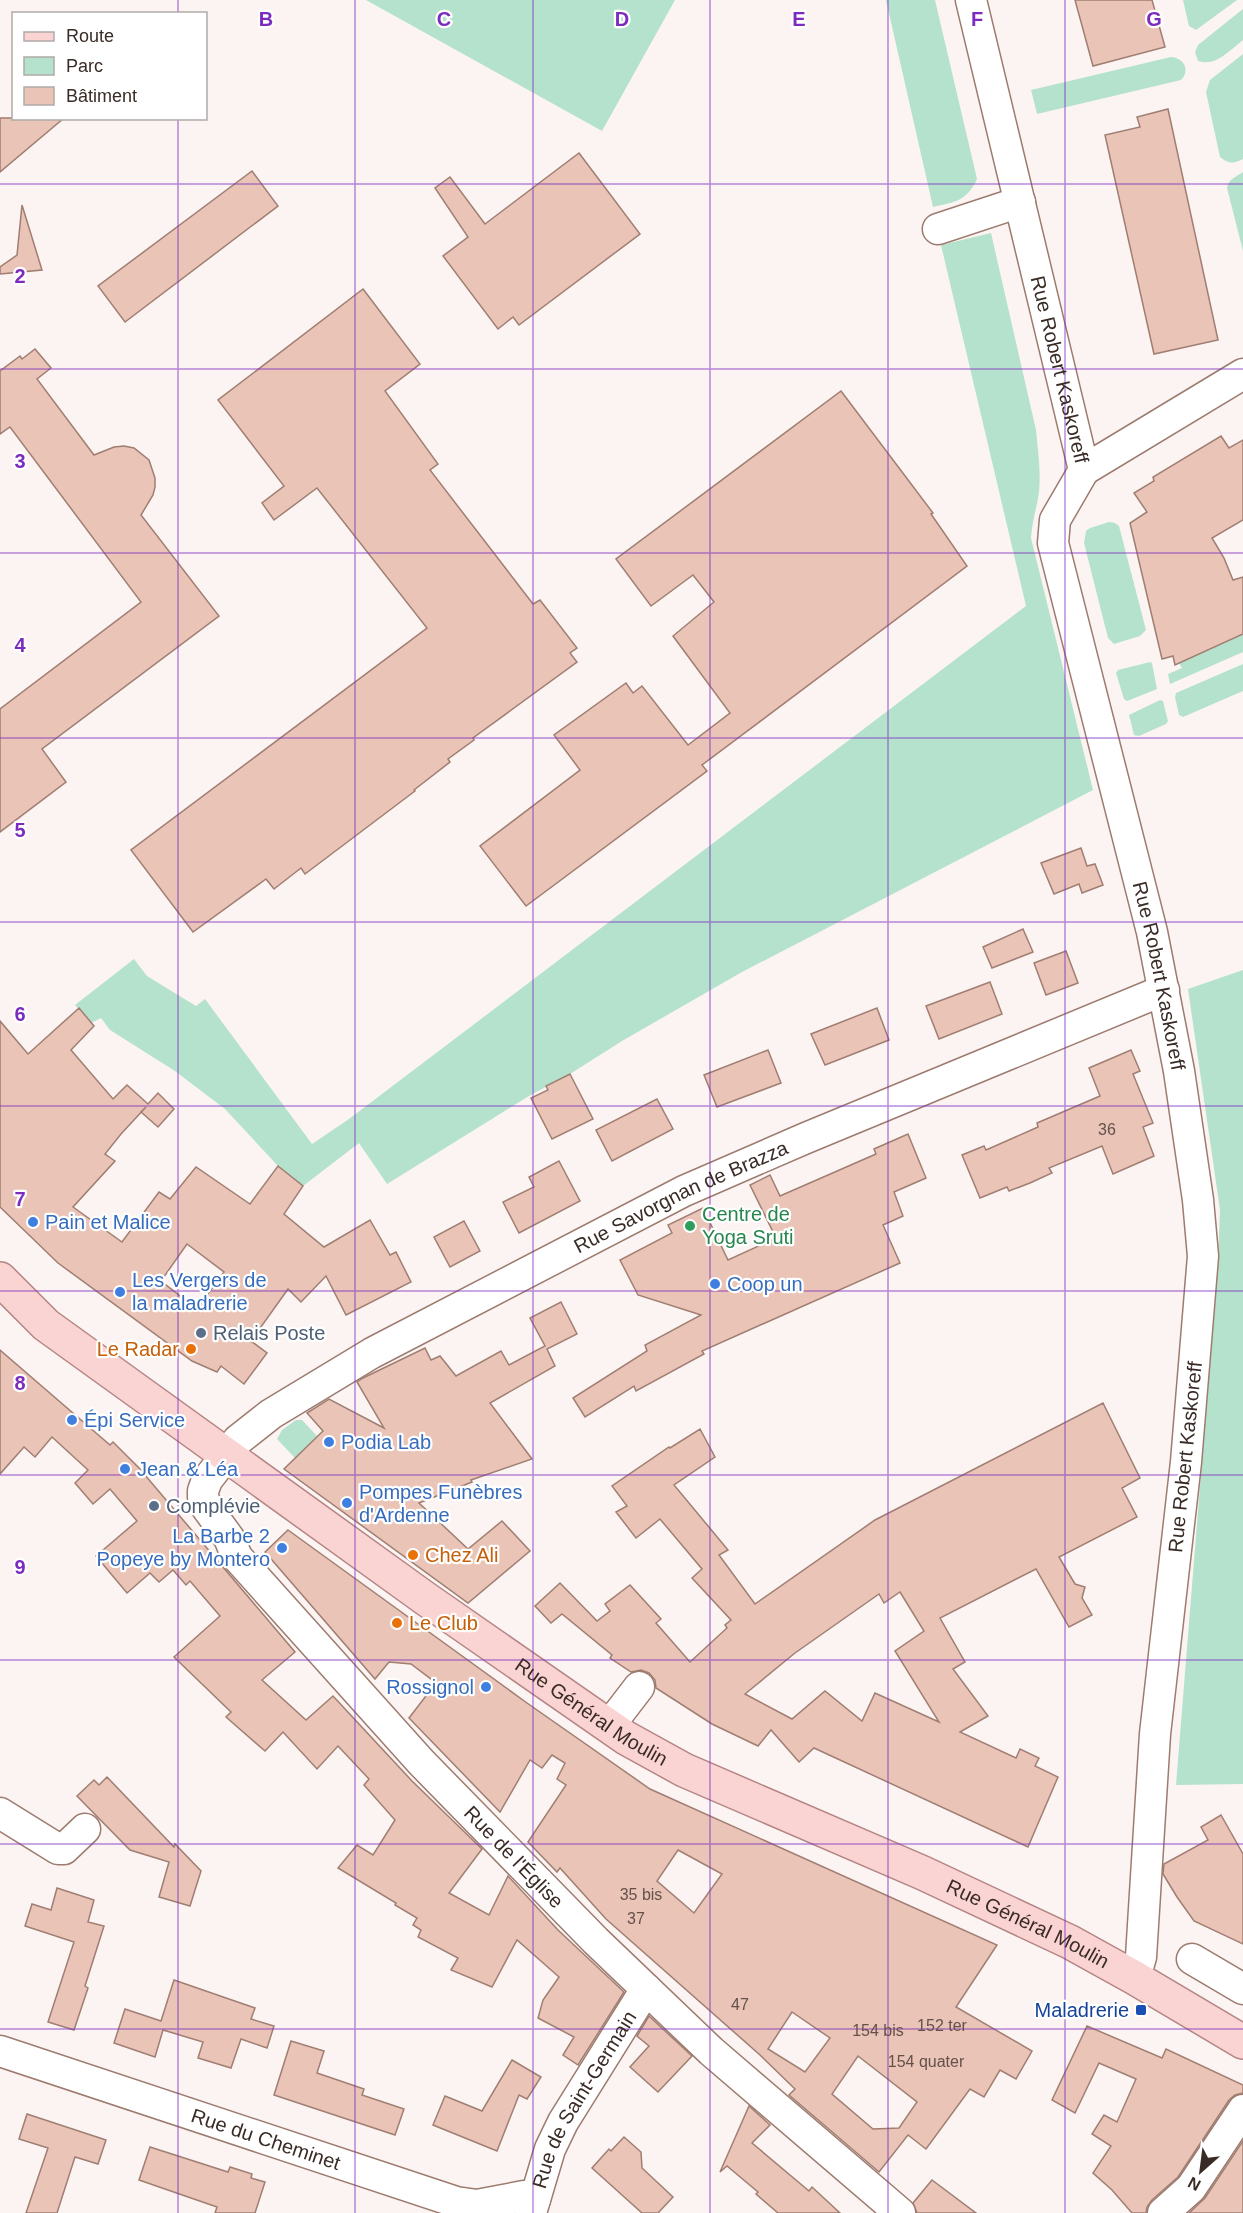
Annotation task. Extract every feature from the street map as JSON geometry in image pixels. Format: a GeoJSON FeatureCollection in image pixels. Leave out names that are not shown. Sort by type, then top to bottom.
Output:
{"type":"FeatureCollection","features":[{"type":"Feature","properties":{"kind":"main road","name":"Rue Général Moulin"},"geometry":{"type":"LineString","coordinates":[[2,1287],[46,1325],[226,1456],[626,1738],[684,1770],[923,1873],[1070,1942],[1243,2042]]}},
{"type":"Feature","properties":{"kind":"street","name":"Rue Robert Kaskoreff"},"geometry":{"type":"LineString","coordinates":[[971,0],[1084,470],[1055,520],[1053,543],[1149,921],[1164,990],[1189,1135],[1203,1256],[1187,1450],[1155,1734],[1141,1957],[1135,1978]]}},
{"type":"Feature","properties":{"kind":"street"},"geometry":{"type":"LineString","coordinates":[[938,230],[1020,202]]}},
{"type":"Feature","properties":{"kind":"street"},"geometry":{"type":"LineString","coordinates":[[1084,470],[1243,374]]}},
{"type":"Feature","properties":{"kind":"street","name":"Rue Savorgnan de Brazza"},"geometry":{"type":"LineString","coordinates":[[226,1456],[238,1440],[271,1414],[372,1353],[684,1191],[1164,990]]}},
{"type":"Feature","properties":{"kind":"street","name":"Rue de l'Église"},"geometry":{"type":"LineString","coordinates":[[226,1456],[207,1480],[203,1497],[207,1508],[229,1538],[237,1557],[421,1762],[596,1941],[754,2089],[900,2213]]}},
{"type":"Feature","properties":{"kind":"street"},"geometry":{"type":"LineString","coordinates":[[609,1726],[639,1687]]}},
{"type":"Feature","properties":{"kind":"street"},"geometry":{"type":"LineString","coordinates":[[0,1813],[58,1849],[64,1849],[86,1829]]}},
{"type":"Feature","properties":{"kind":"street"},"geometry":{"type":"LineString","coordinates":[[1192,1959],[1243,1989]]}},
{"type":"Feature","properties":{"kind":"street","name":"Rue de Saint-Germain"},"geometry":{"type":"LineString","coordinates":[[533,2206],[550,2149],[563,2122],[646,1989]]}},
{"type":"Feature","properties":{"kind":"street","name":"Rue du Cheminet"},"geometry":{"type":"LineString","coordinates":[[0,2051],[419,2202],[456,2202],[477,2205],[524,2196],[533,2206]]}},
{"type":"Feature","properties":{"kind":"street"},"geometry":{"type":"LineString","coordinates":[[1163,2213],[1191,2188],[1243,2110]]}},
{"type":"Feature","properties":{"kind":"green space"},"geometry":{"type":"Polygon","coordinates":[[[366,0],[675,0],[602,131],[366,0]]]}},
{"type":"Feature","properties":{"kind":"green space"},"geometry":{"type":"Polygon","coordinates":[[[886,0],[935,0],[977,179],[969,192],[954,202],[933,207],[886,0]]]}},
{"type":"Feature","properties":{"kind":"green space"},"geometry":{"type":"Polygon","coordinates":[[[1183,0],[1237,0],[1196,30],[1189,26],[1183,0]]]}},
{"type":"Feature","properties":{"kind":"green space"},"geometry":{"type":"Polygon","coordinates":[[[1243,9],[1243,40],[1217,60],[1198,61],[1195,52],[1198,45],[1243,9]]]}},
{"type":"Feature","properties":{"kind":"green space"},"geometry":{"type":"Polygon","coordinates":[[[1243,54],[1243,159],[1231,162],[1220,157],[1206,92],[1210,80],[1243,54]]]}},
{"type":"Feature","properties":{"kind":"green space"},"geometry":{"type":"Polygon","coordinates":[[[1171,57],[1179,59],[1184,65],[1185,72],[1181,80],[1037,114],[1031,90],[1171,57]]]}},
{"type":"Feature","properties":{"kind":"green space"},"geometry":{"type":"Polygon","coordinates":[[[1243,172],[1243,251],[1227,188],[1231,180],[1243,172]]]}},
{"type":"Feature","properties":{"kind":"green space"},"geometry":{"type":"Polygon","coordinates":[[[991,233],[1036,430],[1040,484],[1031,538],[1093,790],[742,972],[529,1096],[387,1184],[359,1143],[303,1186],[278,1166],[225,1109],[175,1071],[110,1030],[101,1018],[91,1023],[75,1005],[134,959],[147,976],[196,1006],[205,999],[312,1144],[349,1119],[1026,606],[941,245],[991,233]]]}},
{"type":"Feature","properties":{"kind":"green space"},"geometry":{"type":"Polygon","coordinates":[[[1109,522],[1119,526],[1146,630],[1140,636],[1114,644],[1108,638],[1084,543],[1086,531],[1109,522]]]}},
{"type":"Feature","properties":{"kind":"green space"},"geometry":{"type":"Polygon","coordinates":[[[1243,634],[1243,652],[1170,684],[1168,674],[1182,668],[1179,663],[1243,634]]]}},
{"type":"Feature","properties":{"kind":"green space"},"geometry":{"type":"Polygon","coordinates":[[[1150,662],[1157,689],[1127,701],[1124,699],[1116,673],[1118,670],[1150,662]]]}},
{"type":"Feature","properties":{"kind":"green space"},"geometry":{"type":"Polygon","coordinates":[[[1243,664],[1243,691],[1183,717],[1179,715],[1176,693],[1243,664]]]}},
{"type":"Feature","properties":{"kind":"green space"},"geometry":{"type":"Polygon","coordinates":[[[1160,700],[1163,701],[1168,721],[1166,724],[1139,736],[1134,735],[1129,715],[1160,700]]]}},
{"type":"Feature","properties":{"kind":"green space"},"geometry":{"type":"Polygon","coordinates":[[[1243,970],[1243,1784],[1176,1785],[1218,1262],[1220,1210],[1188,989],[1243,970]]]}},
{"type":"Feature","properties":{"kind":"green space"},"geometry":{"type":"Polygon","coordinates":[[[296,1420],[302,1420],[317,1436],[295,1458],[277,1439],[282,1430],[296,1420]]]}},
{"type":"Feature","properties":{"kind":"building"},"geometry":{"type":"Polygon","coordinates":[[[1075,0],[1152,0],[1165,47],[1093,66],[1075,0]]]}},
{"type":"Feature","properties":{"kind":"building"},"geometry":{"type":"Polygon","coordinates":[[[1168,109],[1218,340],[1154,354],[1105,135],[1140,127],[1137,117],[1168,109]]]}},
{"type":"Feature","properties":{"kind":"building"},"geometry":{"type":"Polygon","coordinates":[[[0,118],[62,120],[0,172],[0,118]]]}},
{"type":"Feature","properties":{"kind":"building"},"geometry":{"type":"Polygon","coordinates":[[[579,153],[640,234],[519,325],[513,317],[498,329],[443,256],[468,237],[435,188],[450,177],[485,224],[579,153]]]}},
{"type":"Feature","properties":{"kind":"building"},"geometry":{"type":"Polygon","coordinates":[[[252,171],[278,206],[125,322],[98,286],[252,171]]]}},
{"type":"Feature","properties":{"kind":"building"},"geometry":{"type":"Polygon","coordinates":[[[22,205],[42,270],[0,274],[0,267],[17,255],[22,205]]]}},
{"type":"Feature","properties":{"kind":"building"},"geometry":{"type":"Polygon","coordinates":[[[363,289],[420,364],[385,391],[438,464],[430,470],[533,604],[540,600],[577,648],[570,653],[577,662],[473,738],[474,740],[448,759],[450,762],[415,791],[305,874],[301,868],[274,889],[266,879],[193,932],[131,850],[427,628],[317,488],[274,520],[262,503],[284,486],[218,400],[363,289]]]}},
{"type":"Feature","properties":{"kind":"building"},"geometry":{"type":"Polygon","coordinates":[[[35,349],[51,368],[37,379],[94,455],[114,447],[124,446],[134,448],[149,460],[155,478],[155,487],[141,515],[219,616],[42,749],[66,782],[0,832],[0,709],[141,602],[10,427],[0,434],[0,371],[20,356],[22,359],[35,349]]]}},
{"type":"Feature","properties":{"kind":"building"},"geometry":{"type":"Polygon","coordinates":[[[841,391],[933,513],[931,514],[967,566],[702,765],[707,771],[526,906],[480,846],[580,770],[554,735],[626,683],[633,693],[642,686],[688,745],[730,713],[673,636],[714,602],[693,575],[651,606],[616,559],[841,391]]]}},
{"type":"Feature","properties":{"kind":"building"},"geometry":{"type":"Polygon","coordinates":[[[1221,436],[1229,448],[1243,440],[1243,520],[1212,538],[1233,580],[1243,577],[1243,634],[1175,665],[1173,656],[1162,659],[1130,523],[1147,512],[1134,493],[1154,481],[1153,477],[1221,436]]]}},
{"type":"Feature","properties":{"kind":"building"},"geometry":{"type":"Polygon","coordinates":[[[1081,848],[1087,866],[1095,864],[1103,885],[1082,893],[1079,884],[1054,894],[1041,863],[1081,848]]]}},
{"type":"Feature","properties":{"kind":"building"},"geometry":{"type":"Polygon","coordinates":[[[1023,929],[1033,952],[992,968],[983,947],[1023,929]]]}},
{"type":"Feature","properties":{"kind":"building"},"geometry":{"type":"Polygon","coordinates":[[[1066,951],[1078,983],[1046,995],[1034,963],[1066,951]]]}},
{"type":"Feature","properties":{"kind":"building"},"geometry":{"type":"Polygon","coordinates":[[[990,982],[1002,1014],[939,1039],[926,1006],[990,982]]]}},
{"type":"Feature","properties":{"kind":"building"},"geometry":{"type":"Polygon","coordinates":[[[79,1008],[94,1026],[71,1050],[113,1099],[127,1085],[148,1104],[158,1093],[174,1109],[158,1127],[141,1112],[105,1154],[115,1161],[73,1207],[122,1242],[159,1192],[170,1199],[196,1167],[250,1204],[278,1166],[303,1186],[284,1214],[324,1247],[370,1220],[390,1255],[396,1252],[411,1282],[346,1315],[326,1276],[301,1302],[288,1289],[251,1341],[267,1353],[244,1384],[221,1366],[217,1372],[192,1361],[58,1263],[0,1207],[0,1021],[28,1054],[79,1008]],[[187,1244],[161,1281],[197,1309],[224,1272],[187,1244]]]}},
{"type":"Feature","properties":{"kind":"building"},"geometry":{"type":"Polygon","coordinates":[[[877,1008],[889,1040],[825,1065],[811,1034],[877,1008]]]}},
{"type":"Feature","properties":{"kind":"building"},"geometry":{"type":"Polygon","coordinates":[[[768,1050],[781,1083],[717,1107],[704,1075],[768,1050]]]}},
{"type":"Feature","properties":{"kind":"building"},"geometry":{"type":"Polygon","coordinates":[[[1131,1050],[1140,1071],[1133,1074],[1153,1123],[1143,1127],[1154,1156],[1113,1174],[1102,1146],[1049,1168],[1052,1173],[1030,1183],[1009,1191],[1007,1187],[980,1198],[962,1155],[984,1146],[986,1150],[1038,1127],[1037,1123],[1100,1096],[1089,1068],[1131,1050]]]}},
{"type":"Feature","properties":{"kind":"building"},"geometry":{"type":"Polygon","coordinates":[[[570,1074],[593,1119],[552,1139],[531,1098],[548,1090],[546,1086],[570,1074]]]}},
{"type":"Feature","properties":{"kind":"building"},"geometry":{"type":"Polygon","coordinates":[[[657,1099],[673,1129],[612,1161],[596,1130],[657,1099]]]}},
{"type":"Feature","properties":{"kind":"building"},"geometry":{"type":"Polygon","coordinates":[[[908,1134],[926,1178],[894,1192],[903,1216],[883,1225],[900,1263],[702,1351],[704,1354],[636,1391],[634,1386],[585,1417],[573,1398],[647,1351],[645,1345],[701,1315],[638,1295],[620,1260],[672,1233],[668,1225],[703,1208],[728,1260],[776,1238],[750,1185],[770,1175],[780,1196],[876,1154],[874,1149],[908,1134]]]}},
{"type":"Feature","properties":{"kind":"building"},"geometry":{"type":"Polygon","coordinates":[[[559,1161],[580,1201],[519,1233],[503,1202],[534,1187],[529,1177],[559,1161]]]}},
{"type":"Feature","properties":{"kind":"building"},"geometry":{"type":"Polygon","coordinates":[[[464,1221],[480,1251],[450,1267],[434,1237],[464,1221]]]}},
{"type":"Feature","properties":{"kind":"building"},"geometry":{"type":"Polygon","coordinates":[[[561,1302],[577,1334],[547,1349],[555,1366],[490,1403],[532,1459],[471,1480],[472,1482],[419,1503],[468,1549],[502,1521],[530,1551],[468,1603],[284,1469],[323,1431],[307,1413],[329,1399],[384,1428],[357,1382],[363,1378],[425,1348],[431,1360],[440,1356],[456,1376],[501,1351],[509,1365],[545,1346],[530,1318],[561,1302]]]}},
{"type":"Feature","properties":{"kind":"building"},"geometry":{"type":"Polygon","coordinates":[[[0,1350],[110,1445],[113,1442],[139,1468],[295,1652],[262,1680],[306,1720],[333,1696],[412,1781],[482,1849],[449,1893],[489,1915],[508,1876],[558,1930],[624,1992],[578,2065],[563,2055],[574,2037],[538,2018],[543,2000],[559,1977],[517,1940],[492,1987],[451,1970],[458,1958],[418,1937],[421,1930],[413,1925],[417,1918],[338,1868],[357,1845],[373,1855],[395,1820],[364,1785],[369,1779],[338,1746],[317,1769],[283,1732],[265,1751],[226,1717],[231,1712],[174,1657],[220,1616],[190,1581],[186,1585],[173,1570],[159,1582],[150,1573],[127,1593],[96,1556],[137,1521],[110,1489],[93,1504],[75,1483],[88,1470],[52,1437],[35,1457],[24,1447],[0,1474],[0,1350]]]}},
{"type":"Feature","properties":{"kind":"building"},"geometry":{"type":"Polygon","coordinates":[[[1103,1403],[1140,1478],[1122,1488],[1137,1517],[1059,1557],[1075,1584],[1085,1587],[1082,1598],[1092,1615],[1069,1627],[1036,1569],[940,1618],[965,1662],[953,1669],[988,1716],[960,1732],[1016,1758],[1020,1749],[1039,1758],[1035,1766],[1058,1777],[1028,1847],[814,1748],[799,1762],[771,1730],[758,1746],[712,1724],[656,1688],[655,1680],[649,1673],[641,1670],[631,1672],[610,1658],[612,1655],[562,1614],[551,1623],[535,1606],[560,1583],[597,1621],[610,1611],[605,1604],[630,1585],[661,1619],[656,1623],[690,1662],[727,1628],[725,1625],[731,1620],[692,1578],[702,1569],[660,1519],[636,1538],[616,1512],[627,1506],[612,1486],[700,1429],[715,1457],[674,1485],[728,1550],[719,1555],[755,1604],[875,1520],[1103,1403]],[[900,1592],[884,1603],[879,1594],[795,1653],[745,1694],[792,1719],[825,1691],[862,1721],[875,1693],[939,1722],[895,1651],[924,1631],[900,1592]]]}},
{"type":"Feature","properties":{"kind":"building"},"geometry":{"type":"Polygon","coordinates":[[[288,1530],[650,1789],[997,1945],[956,2007],[1032,2051],[1016,2079],[1000,2070],[984,2097],[970,2089],[926,2149],[908,2135],[879,2172],[789,2095],[795,2089],[760,2055],[606,1919],[560,1868],[557,1872],[528,1842],[566,1785],[557,1779],[565,1763],[552,1755],[542,1768],[530,1760],[500,1812],[409,1718],[436,1683],[411,1664],[389,1662],[375,1679],[265,1552],[288,1530]],[[678,1850],[657,1881],[694,1913],[722,1874],[678,1850]],[[792,2012],[768,2049],[805,2072],[830,2038],[792,2012]],[[858,2056],[832,2094],[873,2129],[899,2128],[917,2102],[858,2056]]]}},
{"type":"Feature","properties":{"kind":"building"},"geometry":{"type":"Polygon","coordinates":[[[107,1777],[174,1847],[175,1844],[201,1871],[190,1906],[159,1897],[169,1862],[130,1850],[77,1796],[94,1780],[99,1785],[107,1777]]]}},
{"type":"Feature","properties":{"kind":"building"},"geometry":{"type":"Polygon","coordinates":[[[1221,1815],[1243,1854],[1243,1944],[1194,1921],[1163,1874],[1164,1864],[1208,1840],[1201,1827],[1221,1815]]]}},
{"type":"Feature","properties":{"kind":"building"},"geometry":{"type":"Polygon","coordinates":[[[57,1888],[94,1900],[88,1922],[104,1926],[85,1986],[88,1988],[74,2030],[48,2022],[74,1942],[25,1926],[32,1904],[51,1910],[57,1888]]]}},
{"type":"Feature","properties":{"kind":"building"},"geometry":{"type":"Polygon","coordinates":[[[174,1980],[255,2008],[251,2019],[274,2026],[267,2048],[241,2039],[231,2068],[198,2058],[203,2042],[163,2030],[155,2057],[114,2043],[125,2009],[161,2021],[174,1980]]]}},
{"type":"Feature","properties":{"kind":"building"},"geometry":{"type":"Polygon","coordinates":[[[649,2016],[692,2056],[658,2092],[630,2067],[649,2046],[637,2036],[649,2016]]]}},
{"type":"Feature","properties":{"kind":"building"},"geometry":{"type":"Polygon","coordinates":[[[1087,2026],[1162,2058],[1166,2049],[1243,2085],[1243,2093],[1229,2100],[1178,2177],[1152,2200],[1146,2213],[1132,2213],[1093,2173],[1111,2146],[1092,2134],[1104,2115],[1117,2122],[1136,2079],[1099,2063],[1075,2113],[1052,2100],[1087,2026]]]}},
{"type":"Feature","properties":{"kind":"building"},"geometry":{"type":"Polygon","coordinates":[[[291,2041],[324,2051],[317,2073],[364,2089],[362,2095],[404,2109],[395,2135],[274,2095],[291,2041]]]}},
{"type":"Feature","properties":{"kind":"building"},"geometry":{"type":"Polygon","coordinates":[[[512,2060],[541,2077],[527,2099],[519,2095],[497,2151],[433,2125],[445,2096],[482,2111],[512,2060]]]}},
{"type":"Feature","properties":{"kind":"building"},"geometry":{"type":"Polygon","coordinates":[[[749,2106],[770,2125],[752,2143],[809,2191],[812,2187],[840,2213],[778,2213],[756,2194],[758,2192],[727,2166],[720,2172],[749,2106]]]}},
{"type":"Feature","properties":{"kind":"building"},"geometry":{"type":"Polygon","coordinates":[[[27,2114],[106,2140],[98,2164],[75,2157],[57,2213],[26,2213],[48,2148],[19,2139],[27,2114]]]}},
{"type":"Feature","properties":{"kind":"building"},"geometry":{"type":"Polygon","coordinates":[[[624,2137],[641,2152],[642,2168],[673,2197],[658,2213],[642,2213],[592,2168],[609,2149],[611,2151],[624,2137]]]}},
{"type":"Feature","properties":{"kind":"building"},"geometry":{"type":"Polygon","coordinates":[[[1243,2141],[1243,2213],[1189,2213],[1205,2198],[1243,2141]]]}},
{"type":"Feature","properties":{"kind":"building"},"geometry":{"type":"Polygon","coordinates":[[[150,2147],[228,2172],[230,2167],[252,2174],[251,2178],[265,2182],[255,2213],[215,2213],[217,2207],[139,2180],[150,2147]]]}},
{"type":"Feature","properties":{"kind":"building"},"geometry":{"type":"Polygon","coordinates":[[[932,2180],[976,2213],[917,2213],[913,2203],[932,2180]]]}},
{"type":"Feature","properties":{"kind":"place","name":"Pain et Malice"},"geometry":{"type":"Point","coordinates":[33,1222]}},
{"type":"Feature","properties":{"kind":"place","name":"Centre de Yoga Sruti"},"geometry":{"type":"Point","coordinates":[690,1226]}},
{"type":"Feature","properties":{"kind":"place","name":"Coop un"},"geometry":{"type":"Point","coordinates":[715,1284]}},
{"type":"Feature","properties":{"kind":"place","name":"Les Vergers de la maladrerie"},"geometry":{"type":"Point","coordinates":[120,1292]}},
{"type":"Feature","properties":{"kind":"place","name":"Relais Poste"},"geometry":{"type":"Point","coordinates":[201,1333]}},
{"type":"Feature","properties":{"kind":"place","name":"Le Radar"},"geometry":{"type":"Point","coordinates":[191,1349]}},
{"type":"Feature","properties":{"kind":"place","name":"Épi Service"},"geometry":{"type":"Point","coordinates":[72,1420]}},
{"type":"Feature","properties":{"kind":"place","name":"Podia Lab"},"geometry":{"type":"Point","coordinates":[329,1442]}},
{"type":"Feature","properties":{"kind":"place","name":"Jean & Léa"},"geometry":{"type":"Point","coordinates":[125,1469]}},
{"type":"Feature","properties":{"kind":"place","name":"Pompes Funèbres d'Ardenne"},"geometry":{"type":"Point","coordinates":[347,1503]}},
{"type":"Feature","properties":{"kind":"place","name":"Complévie"},"geometry":{"type":"Point","coordinates":[154,1506]}},
{"type":"Feature","properties":{"kind":"place","name":"La Barbe 2 Popeye by Montero"},"geometry":{"type":"Point","coordinates":[282,1548]}},
{"type":"Feature","properties":{"kind":"place","name":"Chez Ali"},"geometry":{"type":"Point","coordinates":[413,1555]}},
{"type":"Feature","properties":{"kind":"place","name":"Le Club"},"geometry":{"type":"Point","coordinates":[397,1623]}},
{"type":"Feature","properties":{"kind":"place","name":"Rossignol"},"geometry":{"type":"Point","coordinates":[486,1687]}},
{"type":"Feature","properties":{"kind":"place","name":"Maladrerie"},"geometry":{"type":"Point","coordinates":[1141,2010]}}]}
